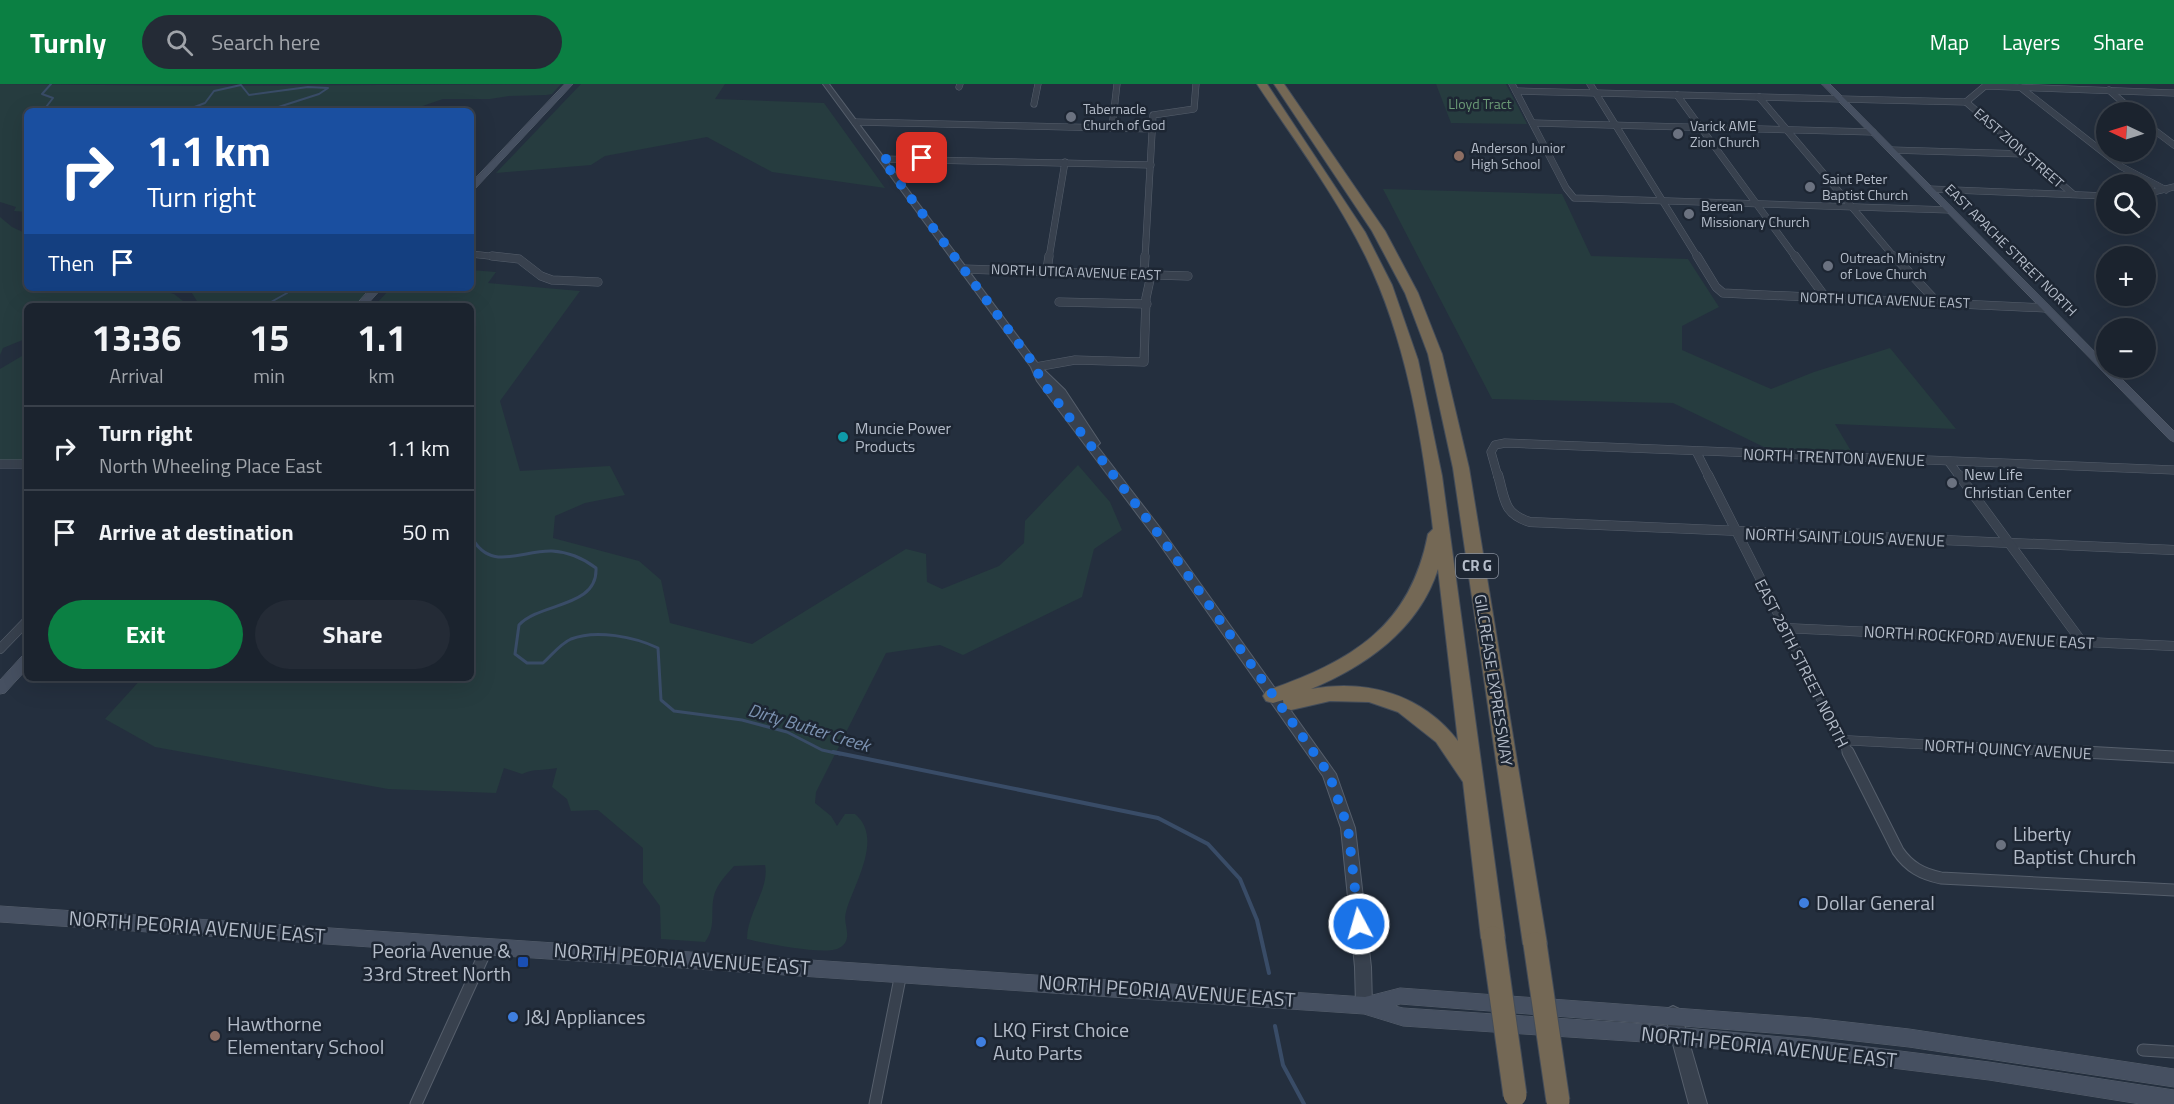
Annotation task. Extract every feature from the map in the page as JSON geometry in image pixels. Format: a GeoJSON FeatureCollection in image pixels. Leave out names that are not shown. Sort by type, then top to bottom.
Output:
{"type":"FeatureCollection","features":[{"type":"Feature","properties":{"kind":"highway"},"geometry":{"type":"LineString","coordinates":[[1251,84],[1270,96]]}},
{"type":"Feature","properties":{"kind":"highway","name":"GILCREASE EXPRESSWAY"},"geometry":{"type":"LineString","coordinates":[[1262,84],[1342,200],[1364,238],[1385,284],[1407,344],[1421,397],[1440,520],[1493,938],[1516,1099]]}},
{"type":"Feature","properties":{"kind":"highway","name":"GILCREASE EXPRESSWAY"},"geometry":{"type":"LineString","coordinates":[[1279,84],[1364,204],[1394,256],[1425,326],[1440,370],[1452,418],[1479,576],[1558,1102]]}},
{"type":"Feature","properties":{"kind":"highway"},"geometry":{"type":"LineString","coordinates":[[1296,85],[1298,112]]}},
{"type":"Feature","properties":{"kind":"highway"},"geometry":{"type":"LineString","coordinates":[[1277,701],[1359,655],[1395,624],[1424,582],[1440,520]]}},
{"type":"Feature","properties":{"kind":"highway"},"geometry":{"type":"LineString","coordinates":[[1277,701],[1335,691],[1367,694],[1394,702],[1416,714],[1438,731],[1474,782]]}},
{"type":"Feature","properties":{"kind":"main road"},"geometry":{"type":"LineString","coordinates":[[474,185],[569,84]]}},
{"type":"Feature","properties":{"kind":"main road","name":"EAST APACHE STREET NORTH"},"geometry":{"type":"LineString","coordinates":[[1826,84],[2174,438]]}},
{"type":"Feature","properties":{"kind":"main road"},"geometry":{"type":"LineString","coordinates":[[363,303],[374,291]]}},
{"type":"Feature","properties":{"kind":"main road"},"geometry":{"type":"LineString","coordinates":[[3,683],[24,663]]}},
{"type":"Feature","properties":{"kind":"main road","name":"NORTH PEORIA AVENUE EAST"},"geometry":{"type":"LineString","coordinates":[[0,914],[1364,1005],[1403,1017],[1679,1036],[1848,1053],[2029,1076],[2174,1100]]}},
{"type":"Feature","properties":{"kind":"main road","name":"NORTH PEORIA AVENUE EAST"},"geometry":{"type":"LineString","coordinates":[[1364,1005],[1400,996],[1673,1014],[1909,1038],[2174,1077]]}},
{"type":"Feature","properties":{"kind":"street"},"geometry":{"type":"LineString","coordinates":[[826,84],[1036,367],[1040,379],[1082,436],[1099,453],[1329,774],[1348,828],[1363,967],[1364,1005]]}},
{"type":"Feature","properties":{"kind":"street"},"geometry":{"type":"LineString","coordinates":[[1034,104],[1038,84]]}},
{"type":"Feature","properties":{"kind":"street"},"geometry":{"type":"LineString","coordinates":[[1112,128],[1117,84]]}},
{"type":"Feature","properties":{"kind":"street"},"geometry":{"type":"LineString","coordinates":[[1036,367],[1082,360],[1144,362],[1153,115],[1156,112],[1194,109],[1196,84]]}},
{"type":"Feature","properties":{"kind":"street"},"geometry":{"type":"LineString","coordinates":[[1512,84],[1566,188],[1574,198],[1950,210]]}},
{"type":"Feature","properties":{"kind":"street"},"geometry":{"type":"LineString","coordinates":[[1590,84],[1663,201]]}},
{"type":"Feature","properties":{"kind":"street"},"geometry":{"type":"LineString","coordinates":[[2100,84],[2123,102]]}},
{"type":"Feature","properties":{"kind":"street"},"geometry":{"type":"LineString","coordinates":[[1516,91],[1966,102],[1981,87],[2174,93]]}},
{"type":"Feature","properties":{"kind":"street"},"geometry":{"type":"LineString","coordinates":[[2020,87],[2122,167],[2166,190]]}},
{"type":"Feature","properties":{"kind":"street"},"geometry":{"type":"LineString","coordinates":[[1677,95],[1826,298]]}},
{"type":"Feature","properties":{"kind":"street"},"geometry":{"type":"LineString","coordinates":[[1759,98],[1902,266],[1936,301]]}},
{"type":"Feature","properties":{"kind":"street","name":"EAST ZION STREET"},"geometry":{"type":"LineString","coordinates":[[1966,102],[2073,194]]}},
{"type":"Feature","properties":{"kind":"street"},"geometry":{"type":"LineString","coordinates":[[855,122],[1153,129]]}},
{"type":"Feature","properties":{"kind":"street"},"geometry":{"type":"LineString","coordinates":[[1533,123],[1874,132]]}},
{"type":"Feature","properties":{"kind":"street"},"geometry":{"type":"LineString","coordinates":[[2156,131],[2174,145]]}},
{"type":"Feature","properties":{"kind":"street"},"geometry":{"type":"LineString","coordinates":[[1891,150],[2025,154]]}},
{"type":"Feature","properties":{"kind":"street"},"geometry":{"type":"LineString","coordinates":[[882,159],[1151,165]]}},
{"type":"Feature","properties":{"kind":"street"},"geometry":{"type":"LineString","coordinates":[[1047,270],[1065,162]]}},
{"type":"Feature","properties":{"kind":"street"},"geometry":{"type":"LineString","coordinates":[[2156,192],[2174,187]]}},
{"type":"Feature","properties":{"kind":"street"},"geometry":{"type":"LineString","coordinates":[[1929,189],[2096,195]]}},
{"type":"Feature","properties":{"kind":"street","name":"NORTH UTICA AVENUE EAST"},"geometry":{"type":"LineString","coordinates":[[1663,201],[1716,287],[1723,293],[1936,301],[2046,308]]}},
{"type":"Feature","properties":{"kind":"street"},"geometry":{"type":"LineString","coordinates":[[474,254],[519,259],[541,276],[552,280],[598,282]]}},
{"type":"Feature","properties":{"kind":"street","name":"NORTH UTICA AVENUE EAST"},"geometry":{"type":"LineString","coordinates":[[963,269],[1188,276]]}},
{"type":"Feature","properties":{"kind":"street"},"geometry":{"type":"LineString","coordinates":[[1059,302],[1147,304]]}},
{"type":"Feature","properties":{"kind":"street","name":"NORTH TRENTON AVENUE"},"geometry":{"type":"LineString","coordinates":[[1516,518],[1508,510],[1491,452],[1495,445],[2174,471]]}},
{"type":"Feature","properties":{"kind":"street","name":"EAST 28TH STREET NORTH"},"geometry":{"type":"LineString","coordinates":[[1696,451],[1898,851],[1915,870],[1941,878],[2174,890]]}},
{"type":"Feature","properties":{"kind":"street"},"geometry":{"type":"LineString","coordinates":[[1949,462],[2082,642]]}},
{"type":"Feature","properties":{"kind":"street"},"geometry":{"type":"LineString","coordinates":[[0,464],[24,464]]}},
{"type":"Feature","properties":{"kind":"street","name":"NORTH SAINT LOUIS AVENUE"},"geometry":{"type":"LineString","coordinates":[[1516,518],[1530,522],[1735,532],[2174,550]]}},
{"type":"Feature","properties":{"kind":"street"},"geometry":{"type":"LineString","coordinates":[[0,649],[24,624]]}},
{"type":"Feature","properties":{"kind":"street","name":"NORTH ROCKFORD AVENUE EAST"},"geometry":{"type":"LineString","coordinates":[[1784,628],[2174,646]]}},
{"type":"Feature","properties":{"kind":"street","name":"NORTH QUINCY AVENUE"},"geometry":{"type":"LineString","coordinates":[[1841,740],[2174,757]]}},
{"type":"Feature","properties":{"kind":"street"},"geometry":{"type":"LineString","coordinates":[[416,1104],[488,946]]}},
{"type":"Feature","properties":{"kind":"street"},"geometry":{"type":"LineString","coordinates":[[875,1104],[901,973]]}},
{"type":"Feature","properties":{"kind":"street"},"geometry":{"type":"LineString","coordinates":[[1673,1014],[1698,1104]]}},
{"type":"Feature","properties":{"kind":"street"},"geometry":{"type":"LineString","coordinates":[[2143,1050],[2174,1052]]}},
{"type":"Feature","properties":{"kind":"green space"},"geometry":{"type":"Polygon","coordinates":[[[0,84],[202,86],[561,84],[552,94],[546,95],[490,99],[443,99],[417,108],[24,108],[24,212],[14,211],[16,207],[0,202],[0,84]]]}},
{"type":"Feature","properties":{"kind":"green space"},"geometry":{"type":"Polygon","coordinates":[[[581,84],[725,84],[715,99],[824,103],[885,188],[772,172],[707,137],[605,156],[591,165],[496,173],[581,84]]]}},
{"type":"Feature","properties":{"kind":"green space","name":"Lloyd Tract"},"geometry":{"type":"Polygon","coordinates":[[[1436,84],[1506,84],[1527,124],[1451,123],[1436,84]]]}},
{"type":"Feature","properties":{"kind":"green space"},"geometry":{"type":"Polygon","coordinates":[[[1383,189],[1562,194],[1591,256],[1688,259],[1719,307],[1682,326],[1682,350],[1771,389],[1814,372],[1890,348],[1956,429],[1835,424],[1851,451],[1766,448],[1673,403],[1492,399],[1383,189]]]}},
{"type":"Feature","properties":{"kind":"green space"},"geometry":{"type":"Polygon","coordinates":[[[0,217],[12,227],[24,233],[24,291],[164,291],[174,294],[183,301],[181,303],[24,303],[24,339],[3,348],[0,355],[0,217]]]}},
{"type":"Feature","properties":{"kind":"green space"},"geometry":{"type":"Polygon","coordinates":[[[474,270],[496,272],[488,283],[580,291],[500,401],[520,471],[610,466],[625,495],[585,503],[555,516],[553,538],[639,561],[661,580],[670,623],[752,644],[906,549],[926,554],[927,582],[942,589],[999,566],[1024,543],[1025,521],[1078,465],[1110,502],[1122,530],[1094,549],[1082,597],[963,655],[940,645],[886,653],[816,792],[815,803],[831,816],[837,826],[845,814],[855,814],[863,824],[867,835],[864,861],[845,917],[847,936],[844,944],[839,948],[821,951],[808,950],[747,939],[748,929],[762,892],[766,874],[765,865],[734,866],[722,880],[714,897],[711,929],[705,942],[661,939],[660,906],[643,883],[643,848],[598,810],[571,811],[567,799],[552,787],[557,768],[522,774],[504,768],[496,793],[388,789],[155,747],[105,719],[139,681],[474,681],[474,303],[377,303],[388,291],[474,291],[474,270]]]}},
{"type":"Feature","properties":{"kind":"green space"},"geometry":{"type":"Polygon","coordinates":[[[191,291],[358,291],[366,294],[357,303],[198,303],[191,291]]]}},
{"type":"Feature","properties":{"kind":"green space"},"geometry":{"type":"Polygon","coordinates":[[[24,355],[24,462],[0,462],[0,369],[24,355]]]}},
{"type":"Feature","properties":{"kind":"waterway","name":"Dirty Butter Creek"},"geometry":{"type":"LineString","coordinates":[[45,108],[53,98],[42,94],[51,84]]}},
{"type":"Feature","properties":{"kind":"waterway","name":"Dirty Butter Creek"},"geometry":{"type":"LineString","coordinates":[[192,108],[205,103],[214,91],[241,85],[249,95],[308,87],[328,88],[319,94],[275,108]]}},
{"type":"Feature","properties":{"kind":"waterway","name":"Dirty Butter Creek"},"geometry":{"type":"LineString","coordinates":[[269,303],[288,291]]}},
{"type":"Feature","properties":{"kind":"waterway","name":"Dirty Butter Creek"},"geometry":{"type":"LineString","coordinates":[[474,540],[487,554],[497,557],[552,551],[575,556],[596,568],[594,581],[588,591],[578,598],[540,612],[519,625],[515,654],[527,663],[543,663],[563,644],[581,636],[615,636],[638,641],[658,648],[661,700],[674,711],[742,720],[787,732],[822,750],[840,754]]}},
{"type":"Feature","properties":{"kind":"waterway","name":"Dirty Butter Creek"},"geometry":{"type":"LineString","coordinates":[[833,752],[1158,818],[1208,844],[1240,879],[1257,920],[1269,973]]}},
{"type":"Feature","properties":{"kind":"waterway","name":"Dirty Butter Creek"},"geometry":{"type":"LineString","coordinates":[[1275,1026],[1283,1065],[1304,1104]]}},
{"type":"Feature","properties":{"kind":"place","name":"Tabernacle Church of God"},"geometry":{"type":"Point","coordinates":[1071,117]}},
{"type":"Feature","properties":{"kind":"place","name":"Varick AME Zion Church"},"geometry":{"type":"Point","coordinates":[1678,134]}},
{"type":"Feature","properties":{"kind":"place","name":"Anderson Junior High School"},"geometry":{"type":"Point","coordinates":[1459,156]}},
{"type":"Feature","properties":{"kind":"place","name":"Saint Peter Baptist Church"},"geometry":{"type":"Point","coordinates":[1810,187]}},
{"type":"Feature","properties":{"kind":"place","name":"Berean Missionary Church"},"geometry":{"type":"Point","coordinates":[1689,214]}},
{"type":"Feature","properties":{"kind":"place","name":"Outreach Ministry of Love Church"},"geometry":{"type":"Point","coordinates":[1828,266]}},
{"type":"Feature","properties":{"kind":"place","name":"Muncie Power Products"},"geometry":{"type":"Point","coordinates":[843,437]}},
{"type":"Feature","properties":{"kind":"place","name":"New Life Christian Center"},"geometry":{"type":"Point","coordinates":[1952,483]}},
{"type":"Feature","properties":{"kind":"place","name":"Liberty Baptist Church"},"geometry":{"type":"Point","coordinates":[2001,845]}},
{"type":"Feature","properties":{"kind":"place","name":"Dollar General"},"geometry":{"type":"Point","coordinates":[1804,903]}},
{"type":"Feature","properties":{"kind":"place","name":"Peoria Avenue & 33rd Street North"},"geometry":{"type":"Point","coordinates":[523,962]}},
{"type":"Feature","properties":{"kind":"place","name":"J&J Appliances"},"geometry":{"type":"Point","coordinates":[513,1017]}},
{"type":"Feature","properties":{"kind":"place","name":"Hawthorne Elementary School"},"geometry":{"type":"Point","coordinates":[215,1036]}},
{"type":"Feature","properties":{"kind":"place","name":"LKQ First Choice Auto Parts"},"geometry":{"type":"Point","coordinates":[981,1042]}},
{"type":"Feature","properties":{"kind":"route"},"geometry":{"type":"LineString","coordinates":[[922,158],[882,159],[1036,367],[1040,379],[1082,436],[1099,453],[1160,536],[1214,616],[1329,774],[1348,828],[1359,924]]}}]}
